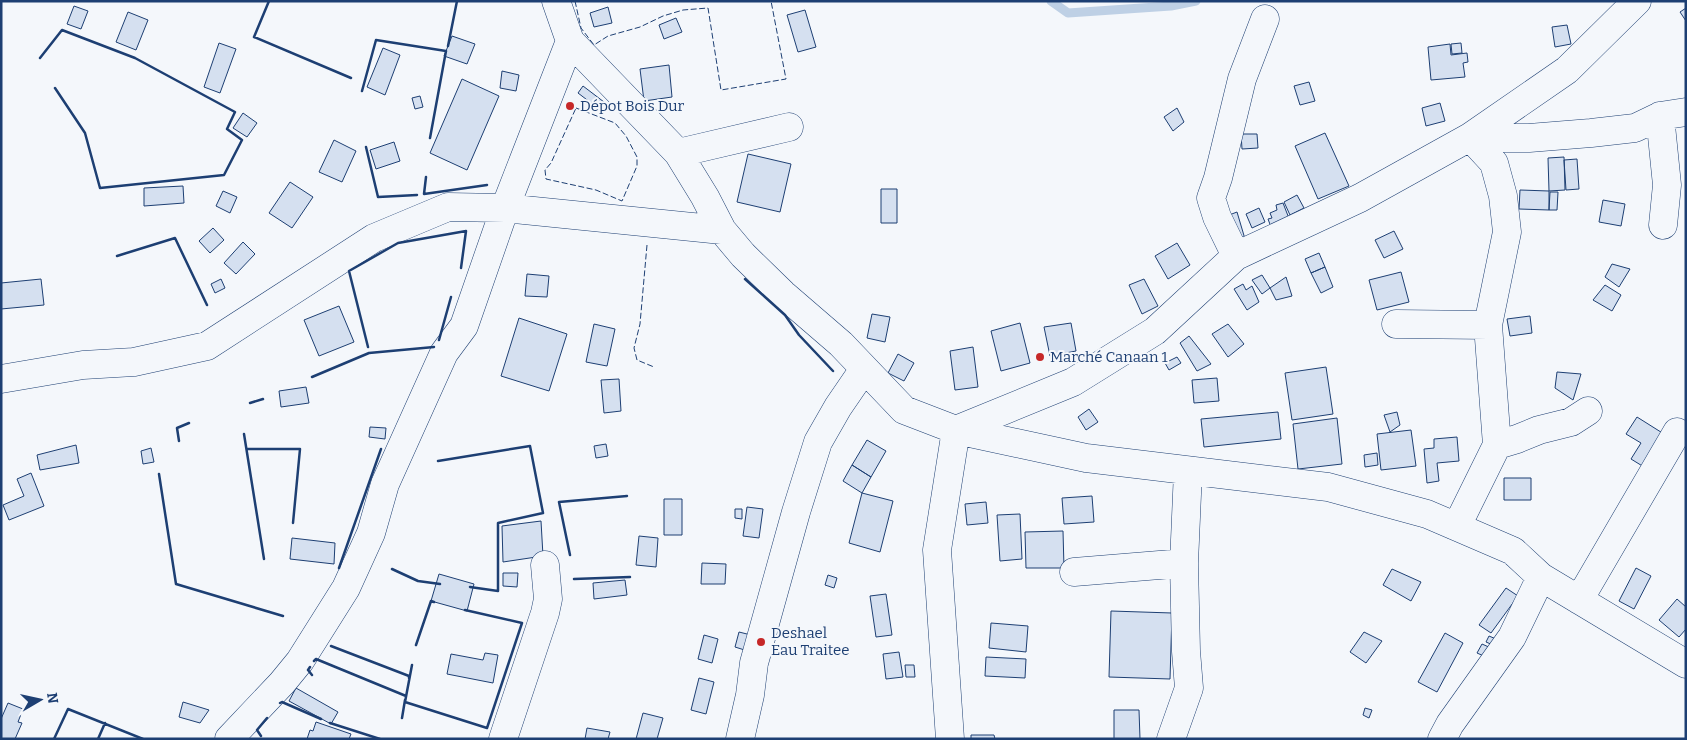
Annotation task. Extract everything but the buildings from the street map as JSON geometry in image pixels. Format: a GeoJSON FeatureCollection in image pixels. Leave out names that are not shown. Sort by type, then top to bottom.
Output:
{"type":"FeatureCollection","features":[{"type":"Feature","properties":{"kind":"street"},"geometry":{"type":"LineString","coordinates":[[556,1],[570,41],[678,154],[705,197],[722,230],[763,275],[840,344],[904,410],[956,430],[1086,458],[1328,487],[1427,514],[1513,552],[1541,577],[1686,664]]}},
{"type":"Feature","properties":{"kind":"street"},"geometry":{"type":"LineString","coordinates":[[956,430],[1073,382],[1155,331],[1236,256],[1360,198],[1470,137],[1567,70],[1637,1]]}},
{"type":"Feature","properties":{"kind":"street"},"geometry":{"type":"LineString","coordinates":[[1236,256],[1217,217],[1211,198],[1218,178],[1242,80],[1265,19]]}},
{"type":"Feature","properties":{"kind":"street"},"geometry":{"type":"LineString","coordinates":[[229,739],[282,683],[304,655],[346,588],[371,533],[385,484],[444,353],[464,326],[505,208],[570,41]]}},
{"type":"Feature","properties":{"kind":"street"},"geometry":{"type":"LineString","coordinates":[[1470,137],[1529,138],[1591,134],[1635,128],[1673,114],[1663,226]]}},
{"type":"Feature","properties":{"kind":"street"},"geometry":{"type":"LineString","coordinates":[[678,154],[789,128]]}},
{"type":"Feature","properties":{"kind":"street"},"geometry":{"type":"LineString","coordinates":[[1457,526],[1496,445],[1488,325],[1507,232],[1503,196],[1494,163],[1470,137]]}},
{"type":"Feature","properties":{"kind":"street"},"geometry":{"type":"LineString","coordinates":[[1,379],[83,365],[134,362],[207,346],[374,238],[448,207],[505,208],[722,230]]}},
{"type":"Feature","properties":{"kind":"street"},"geometry":{"type":"LineString","coordinates":[[1396,324],[1488,325]]}},
{"type":"Feature","properties":{"kind":"street"},"geometry":{"type":"LineString","coordinates":[[740,739],[750,695],[754,663],[796,512],[818,442],[838,406],[864,369]]}},
{"type":"Feature","properties":{"kind":"street"},"geometry":{"type":"LineString","coordinates":[[1496,445],[1539,430],[1571,422],[1588,411]]}},
{"type":"Feature","properties":{"kind":"street"},"geometry":{"type":"LineString","coordinates":[[950,739],[937,550],[956,430]]}},
{"type":"Feature","properties":{"kind":"street"},"geometry":{"type":"LineString","coordinates":[[1579,600],[1676,432]]}},
{"type":"Feature","properties":{"kind":"street"},"geometry":{"type":"LineString","coordinates":[[1171,739],[1189,688],[1186,651],[1184,563],[1188,470]]}},
{"type":"Feature","properties":{"kind":"street"},"geometry":{"type":"LineString","coordinates":[[1074,572],[1184,563]]}},
{"type":"Feature","properties":{"kind":"street"},"geometry":{"type":"LineString","coordinates":[[503,739],[545,614],[548,598],[545,565]]}},
{"type":"Feature","properties":{"kind":"street"},"geometry":{"type":"LineString","coordinates":[[1442,739],[1450,724],[1512,637],[1541,577]]}},
{"type":"Feature","properties":{"kind":"waterway"},"geometry":{"type":"LineString","coordinates":[[1051,1],[1068,13],[1171,6],[1196,1]]}},
{"type":"Feature","properties":{"kind":"fence"},"geometry":{"type":"LineString","coordinates":[[575,1],[581,28],[594,45],[608,36],[640,27],[663,16],[683,10],[708,8],[721,90],[786,79],[771,1]]}},
{"type":"Feature","properties":{"kind":"fence"},"geometry":{"type":"LineString","coordinates":[[576,108],[615,123],[626,136],[637,157],[637,166],[622,201],[596,190],[546,179],[545,170],[551,163],[576,108]]}},
{"type":"Feature","properties":{"kind":"fence"},"geometry":{"type":"LineString","coordinates":[[647,245],[640,324],[634,348],[637,360],[654,367]]}},
{"type":"Feature","properties":{"kind":"wall"},"geometry":{"type":"LineString","coordinates":[[269,1],[254,37],[351,78]]}},
{"type":"Feature","properties":{"kind":"wall"},"geometry":{"type":"LineString","coordinates":[[448,46],[457,1]]}},
{"type":"Feature","properties":{"kind":"wall"},"geometry":{"type":"LineString","coordinates":[[40,58],[62,30],[135,58],[235,112],[227,129],[242,140],[224,175],[100,188],[85,133],[55,88]]}},
{"type":"Feature","properties":{"kind":"wall"},"geometry":{"type":"LineString","coordinates":[[362,91],[376,40],[446,51],[430,138]]}},
{"type":"Feature","properties":{"kind":"wall"},"geometry":{"type":"LineString","coordinates":[[366,147],[378,197],[417,195]]}},
{"type":"Feature","properties":{"kind":"wall"},"geometry":{"type":"LineString","coordinates":[[426,177],[424,194],[487,185]]}},
{"type":"Feature","properties":{"kind":"wall"},"geometry":{"type":"LineString","coordinates":[[368,347],[349,271],[398,243],[466,231],[461,268]]}},
{"type":"Feature","properties":{"kind":"wall"},"geometry":{"type":"LineString","coordinates":[[117,256],[175,238],[207,305]]}},
{"type":"Feature","properties":{"kind":"wall"},"geometry":{"type":"LineString","coordinates":[[745,279],[785,315],[799,335],[833,371]]}},
{"type":"Feature","properties":{"kind":"wall"},"geometry":{"type":"LineString","coordinates":[[439,340],[451,297]]}},
{"type":"Feature","properties":{"kind":"wall"},"geometry":{"type":"LineString","coordinates":[[312,377],[369,353],[434,347]]}},
{"type":"Feature","properties":{"kind":"wall"},"geometry":{"type":"LineString","coordinates":[[250,403],[263,399]]}},
{"type":"Feature","properties":{"kind":"wall"},"geometry":{"type":"LineString","coordinates":[[179,441],[177,428],[189,423]]}},
{"type":"Feature","properties":{"kind":"wall"},"geometry":{"type":"LineString","coordinates":[[244,434],[264,559]]}},
{"type":"Feature","properties":{"kind":"wall"},"geometry":{"type":"LineString","coordinates":[[438,461],[530,446],[543,513],[498,523],[498,591],[470,587]]}},
{"type":"Feature","properties":{"kind":"wall"},"geometry":{"type":"LineString","coordinates":[[247,449],[300,449],[293,523]]}},
{"type":"Feature","properties":{"kind":"wall"},"geometry":{"type":"LineString","coordinates":[[339,568],[381,449]]}},
{"type":"Feature","properties":{"kind":"wall"},"geometry":{"type":"LineString","coordinates":[[159,474],[176,584],[283,616]]}},
{"type":"Feature","properties":{"kind":"wall"},"geometry":{"type":"LineString","coordinates":[[570,555],[559,502],[627,496]]}},
{"type":"Feature","properties":{"kind":"wall"},"geometry":{"type":"LineString","coordinates":[[392,569],[418,581],[440,584]]}},
{"type":"Feature","properties":{"kind":"wall"},"geometry":{"type":"LineString","coordinates":[[574,579],[630,577]]}},
{"type":"Feature","properties":{"kind":"wall"},"geometry":{"type":"LineString","coordinates":[[416,645],[431,601],[434,602]]}},
{"type":"Feature","properties":{"kind":"wall"},"geometry":{"type":"LineString","coordinates":[[412,665],[405,702],[487,728],[522,623],[465,610]]}},
{"type":"Feature","properties":{"kind":"wall"},"geometry":{"type":"LineString","coordinates":[[331,646],[409,676],[409,678]]}},
{"type":"Feature","properties":{"kind":"wall"},"geometry":{"type":"LineString","coordinates":[[314,661],[316,659],[406,696]]}},
{"type":"Feature","properties":{"kind":"wall"},"geometry":{"type":"LineString","coordinates":[[310,667],[308,670],[312,675]]}},
{"type":"Feature","properties":{"kind":"wall"},"geometry":{"type":"LineString","coordinates":[[402,718],[405,700]]}},
{"type":"Feature","properties":{"kind":"wall"},"geometry":{"type":"LineString","coordinates":[[280,703],[282,702],[321,719]]}},
{"type":"Feature","properties":{"kind":"wall"},"geometry":{"type":"LineString","coordinates":[[54,739],[68,709],[143,739]]}},
{"type":"Feature","properties":{"kind":"wall"},"geometry":{"type":"LineString","coordinates":[[261,736],[257,730],[267,718]]}},
{"type":"Feature","properties":{"kind":"wall"},"geometry":{"type":"LineString","coordinates":[[98,739],[105,723]]}},
{"type":"Feature","properties":{"kind":"wall"},"geometry":{"type":"LineString","coordinates":[[330,723],[380,739]]}},
{"type":"Feature","properties":{"kind":"place","name":"Dépot Bois Dur"},"geometry":{"type":"Point","coordinates":[570,106]}},
{"type":"Feature","properties":{"kind":"place","name":"Marché Canaan 1"},"geometry":{"type":"Point","coordinates":[1040,357]}},
{"type":"Feature","properties":{"kind":"place","name":"Deshael Eau Traitee"},"geometry":{"type":"Point","coordinates":[761,642]}}]}
